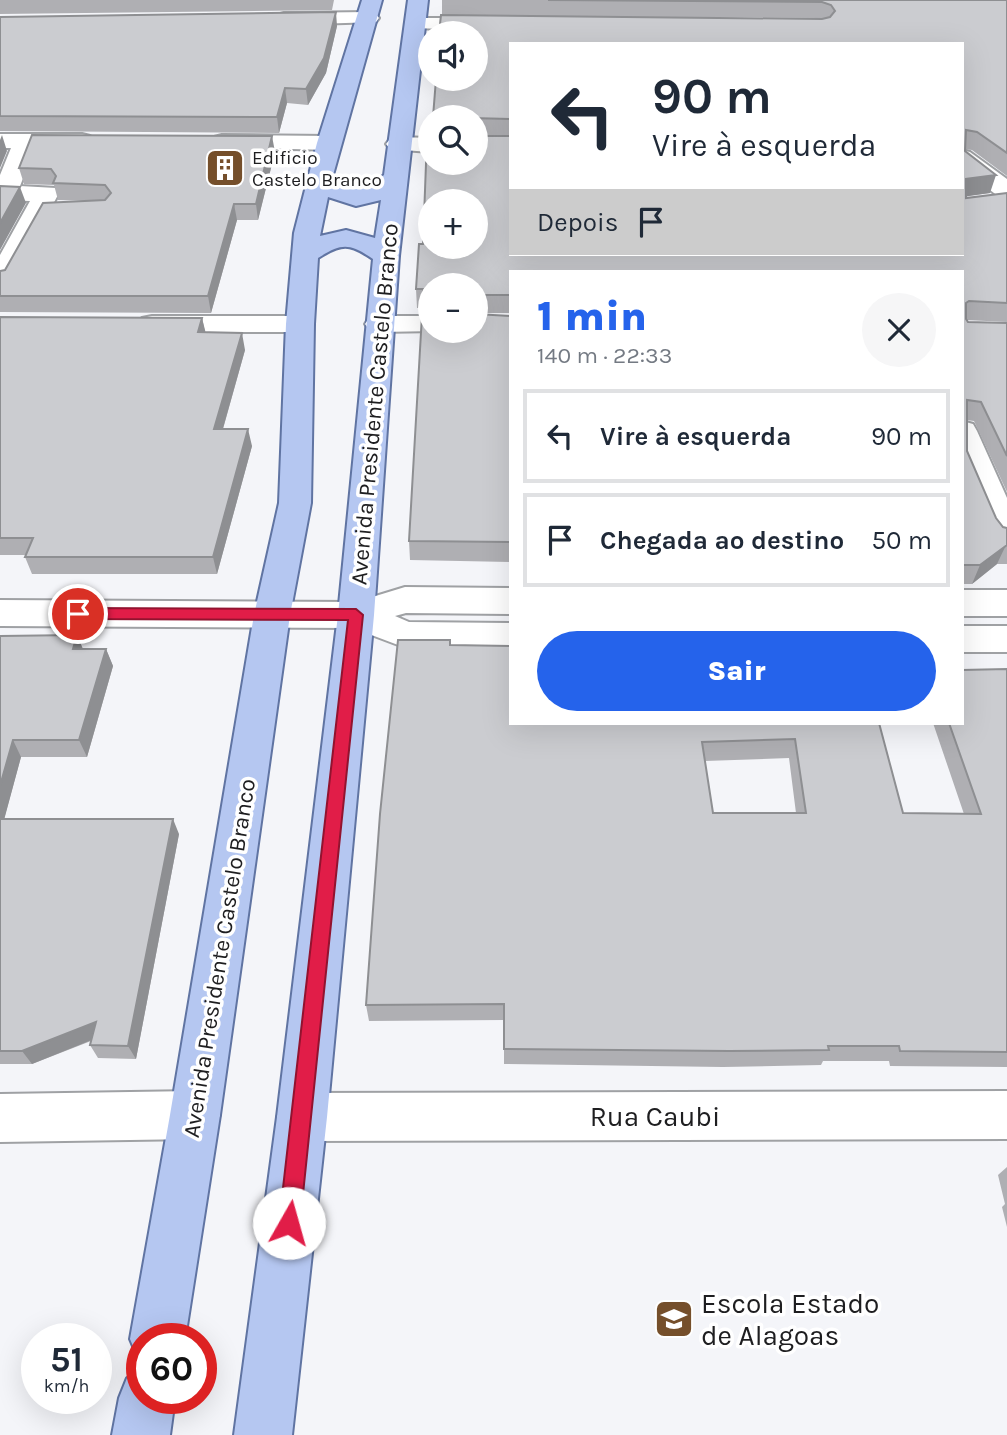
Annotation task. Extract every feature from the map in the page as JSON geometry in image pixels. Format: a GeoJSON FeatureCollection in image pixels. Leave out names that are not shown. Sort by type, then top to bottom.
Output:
{"type":"FeatureCollection","features":[{"type":"Feature","properties":{"kind":"main road","name":"Avenida Presidente Castelo Branco"},"geometry":{"type":"LineString","coordinates":[[160,1323],[195,1115],[272,615],[295,503],[300,324],[307,233],[329,143],[371,9]]}},
{"type":"Feature","properties":{"kind":"main road","name":"Avenida Presidente Castelo Branco"},"geometry":{"type":"LineString","coordinates":[[263,1435],[302,1117],[356,615],[379,324],[398,144],[416,12]]}},
{"type":"Feature","properties":{"kind":"main road"},"geometry":{"type":"LineString","coordinates":[[321,175],[330,189],[354,199],[382,191],[395,178]]}},
{"type":"Feature","properties":{"kind":"main road"},"geometry":{"type":"LineString","coordinates":[[306,254],[324,242],[346,236],[359,239],[386,256]]}},
{"type":"Feature","properties":{"kind":"main road"},"geometry":{"type":"LineString","coordinates":[[141,1435],[144,1414]]}},
{"type":"Feature","properties":{"kind":"street"},"geometry":{"type":"LineString","coordinates":[[260,19],[371,9]]}},
{"type":"Feature","properties":{"kind":"street"},"geometry":{"type":"LineString","coordinates":[[416,12],[513,24]]}},
{"type":"Feature","properties":{"kind":"street"},"geometry":{"type":"LineString","coordinates":[[0,141],[108,142]]}},
{"type":"Feature","properties":{"kind":"street"},"geometry":{"type":"LineString","coordinates":[[0,279],[9,247],[50,210],[47,193],[5,192],[26,141]]}},
{"type":"Feature","properties":{"kind":"street"},"geometry":{"type":"LineString","coordinates":[[204,142],[329,143]]}},
{"type":"Feature","properties":{"kind":"street"},"geometry":{"type":"LineString","coordinates":[[398,144],[418,145]]}},
{"type":"Feature","properties":{"kind":"street"},"geometry":{"type":"LineString","coordinates":[[964,159],[1007,191]]}},
{"type":"Feature","properties":{"kind":"street"},"geometry":{"type":"LineString","coordinates":[[124,324],[300,324]]}},
{"type":"Feature","properties":{"kind":"street"},"geometry":{"type":"LineString","coordinates":[[379,324],[418,324]]}},
{"type":"Feature","properties":{"kind":"street"},"geometry":{"type":"LineString","coordinates":[[964,436],[1007,536]]}},
{"type":"Feature","properties":{"kind":"street"},"geometry":{"type":"LineString","coordinates":[[0,613],[356,615],[405,600],[509,601]]}},
{"type":"Feature","properties":{"kind":"street"},"geometry":{"type":"LineString","coordinates":[[964,603],[1007,603]]}},
{"type":"Feature","properties":{"kind":"street"},"geometry":{"type":"LineString","coordinates":[[356,615],[406,635],[509,636]]}},
{"type":"Feature","properties":{"kind":"street"},"geometry":{"type":"LineString","coordinates":[[964,639],[1007,639]]}},
{"type":"Feature","properties":{"kind":"street"},"geometry":{"type":"LineString","coordinates":[[0,1118],[195,1115]]}},
{"type":"Feature","properties":{"kind":"street","name":"Rua Caubi"},"geometry":{"type":"LineString","coordinates":[[302,1117],[1007,1115]]}},
{"type":"Feature","properties":{"kind":"building"},"geometry":{"type":"Polygon","coordinates":[[[548,0],[1007,0],[1007,153],[977,132],[966,130],[965,151],[996,175],[966,179],[966,198],[1007,193],[1007,303],[966,303],[968,322],[1007,323],[1007,456],[981,402],[967,400],[967,451],[996,518],[1007,528],[1007,545],[980,565],[964,565],[964,270],[509,270],[509,295],[488,295],[488,273],[418,273],[416,289],[418,259],[488,259],[488,189],[425,189],[426,175],[488,175],[488,136],[509,136],[509,256],[964,256],[964,42],[509,42],[509,119],[488,118],[488,105],[434,105],[435,91],[488,91],[488,21],[440,21],[441,15],[822,19],[830,17],[835,11],[831,5],[822,2],[548,0]]]}},
{"type":"Feature","properties":{"kind":"building"},"geometry":{"type":"Polygon","coordinates":[[[336,12],[324,58],[306,89],[285,88],[277,117],[0,116],[0,17],[336,12]]]}},
{"type":"Feature","properties":{"kind":"building"},"geometry":{"type":"Polygon","coordinates":[[[32,135],[272,136],[256,204],[234,204],[208,296],[0,296],[0,271],[5,270],[43,203],[105,200],[111,193],[105,185],[53,183],[56,176],[51,169],[19,168],[32,135]]]}},
{"type":"Feature","properties":{"kind":"building"},"geometry":{"type":"Polygon","coordinates":[[[0,186],[20,187],[0,223],[0,186]]]}},
{"type":"Feature","properties":{"kind":"building"},"geometry":{"type":"Polygon","coordinates":[[[488,315],[509,316],[509,542],[409,541],[420,343],[488,343],[488,315]]]}},
{"type":"Feature","properties":{"kind":"building"},"geometry":{"type":"Polygon","coordinates":[[[0,317],[202,318],[198,332],[242,333],[214,429],[248,429],[213,557],[25,557],[33,538],[0,538],[0,317]]]}},
{"type":"Feature","properties":{"kind":"building"},"geometry":{"type":"Polygon","coordinates":[[[77,635],[73,649],[106,649],[79,740],[13,740],[0,786],[0,636],[77,635]]]}},
{"type":"Feature","properties":{"kind":"building"},"geometry":{"type":"Polygon","coordinates":[[[398,640],[450,640],[450,645],[509,646],[509,725],[880,725],[903,813],[981,814],[950,725],[964,725],[964,670],[1007,669],[1007,1052],[900,1051],[899,1046],[729,1051],[504,1049],[504,1004],[366,1005],[380,814],[398,640]],[[795,739],[702,742],[713,813],[806,813],[795,739]]]}},
{"type":"Feature","properties":{"kind":"building"},"geometry":{"type":"Polygon","coordinates":[[[0,819],[173,819],[128,1046],[90,1045],[96,1022],[22,1051],[0,1051],[0,819]]]}},
{"type":"Feature","properties":{"kind":"place","name":"Edificio Castelo Branco"},"geometry":{"type":"Point","coordinates":[225,168]}},
{"type":"Feature","properties":{"kind":"place","name":"Escola Estado de Alagoas"},"geometry":{"type":"Point","coordinates":[674,1319]}},
{"type":"Feature","properties":{"kind":"route"},"geometry":{"type":"LineString","coordinates":[[78,614],[356,615],[289,1223]]}}]}
